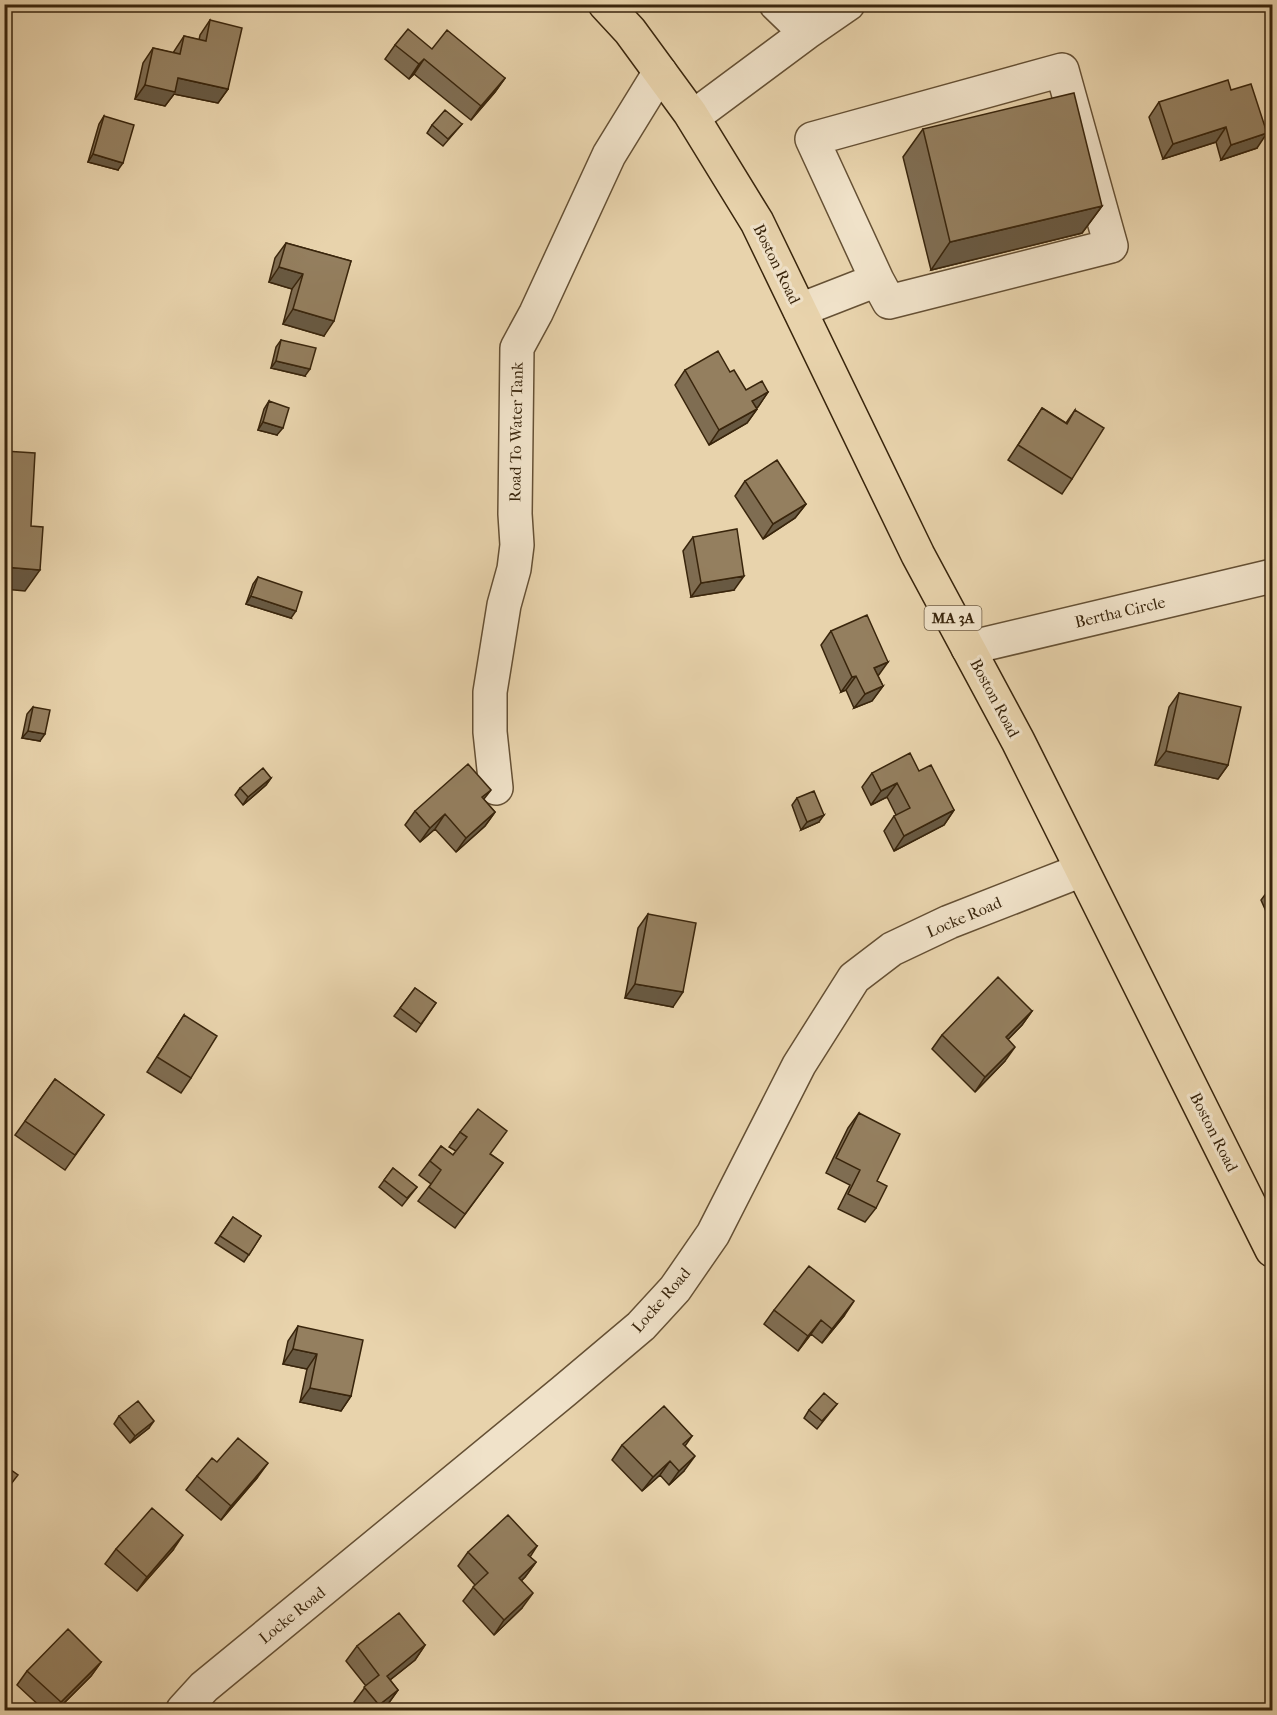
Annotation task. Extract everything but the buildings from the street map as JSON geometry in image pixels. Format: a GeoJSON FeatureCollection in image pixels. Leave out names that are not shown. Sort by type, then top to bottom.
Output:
{"type":"FeatureCollection","features":[{"type":"Feature","properties":{"kind":"main road","name":"Boston Road"},"geometry":{"type":"LineString","coordinates":[[605,4],[630,31],[693,117],[757,222],[918,555],[1082,870],[1272,1250]]}},
{"type":"Feature","properties":{"kind":"street"},"geometry":{"type":"LineString","coordinates":[[776,4],[806,33]]}},
{"type":"Feature","properties":{"kind":"street"},"geometry":{"type":"LineString","coordinates":[[693,117],[848,4]]}},
{"type":"Feature","properties":{"kind":"street"},"geometry":{"type":"LineString","coordinates":[[1062,70],[1111,246],[889,302],[877,280],[812,139],[1062,70]]}},
{"type":"Feature","properties":{"kind":"street","name":"Road To Water Tank"},"geometry":{"type":"LineString","coordinates":[[496,788],[490,732],[490,692],[504,605],[514,569],[517,545],[515,514],[517,348],[536,314],[609,155],[660,72]]}},
{"type":"Feature","properties":{"kind":"street"},"geometry":{"type":"LineString","coordinates":[[800,310],[877,280]]}},
{"type":"Feature","properties":{"kind":"street","name":"Bertha Circle"},"geometry":{"type":"LineString","coordinates":[[968,648],[1272,576]]}},
{"type":"Feature","properties":{"kind":"street","name":"Locke Road"},"geometry":{"type":"LineString","coordinates":[[183,1710],[204,1687],[641,1326],[675,1289],[713,1234],[799,1065],[854,978],[892,949],[949,922],[1082,870]]}}]}
